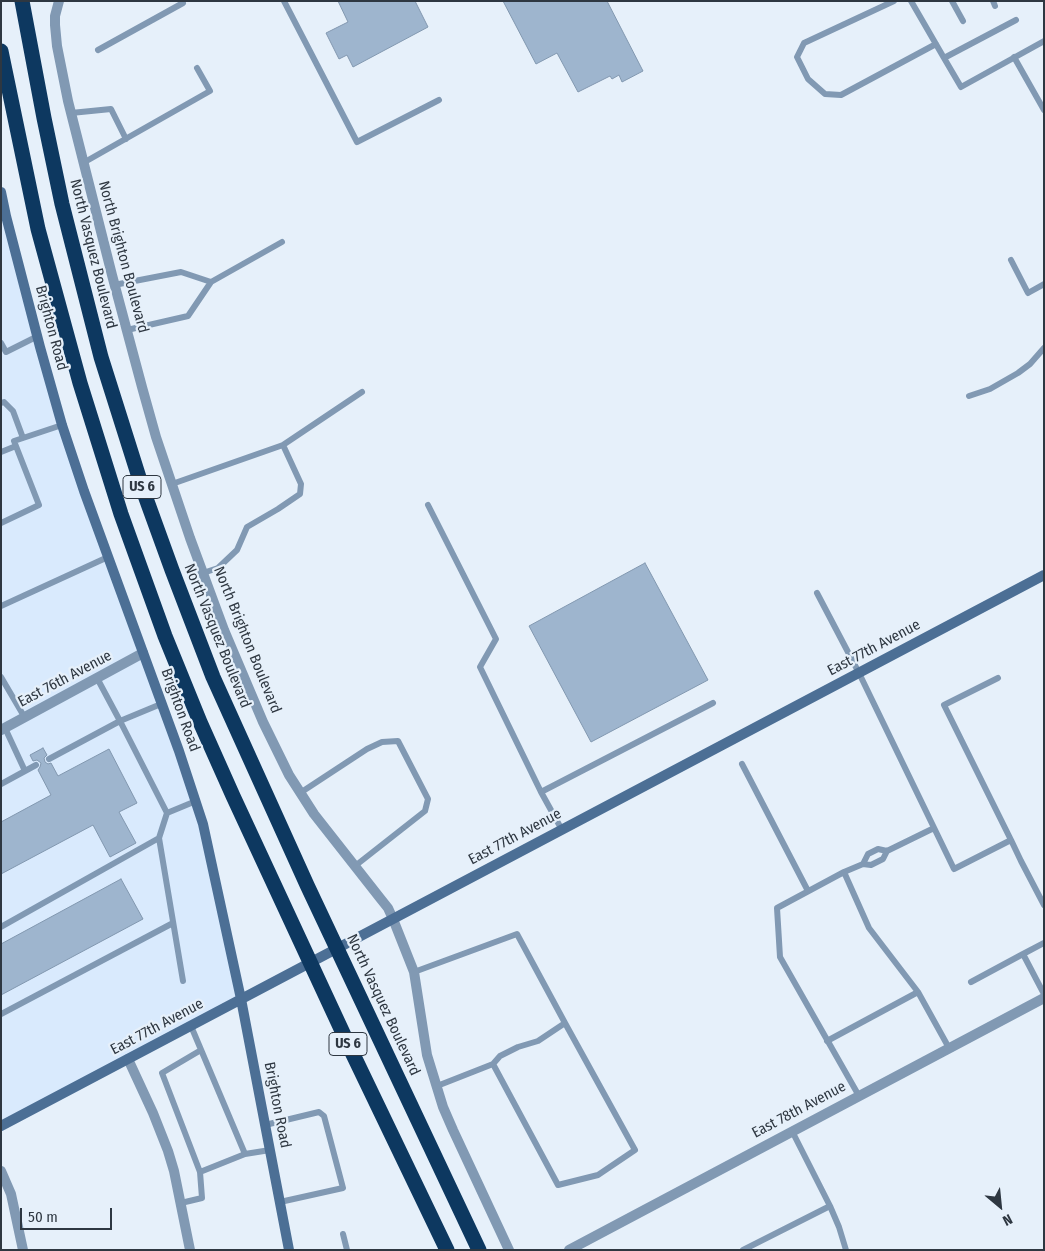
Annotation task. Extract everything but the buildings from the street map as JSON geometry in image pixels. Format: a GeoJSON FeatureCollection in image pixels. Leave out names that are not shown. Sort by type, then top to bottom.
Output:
{"type":"FeatureCollection","features":[{"type":"Feature","properties":{"kind":"highway","name":"North Vasquez Boulevard"},"geometry":{"type":"LineString","coordinates":[[22,1],[46,127],[78,268],[101,356],[143,490],[172,570],[213,677],[307,885],[479,1250]]}},
{"type":"Feature","properties":{"kind":"highway","name":"US 6"},"geometry":{"type":"LineString","coordinates":[[1,51],[38,229],[80,383],[121,514],[165,636],[233,796],[378,1108],[447,1250]]}},
{"type":"Feature","properties":{"kind":"street","name":"North Brighton Boulevard"},"geometry":{"type":"LineString","coordinates":[[59,1],[55,25],[57,46],[71,113],[114,284],[156,437],[203,573],[224,630],[263,722],[289,776],[314,814],[388,908],[393,919],[414,972],[427,1056],[437,1086],[453,1130],[509,1250]]}},
{"type":"Feature","properties":{"kind":"street","name":"Brighton Road"},"geometry":{"type":"LineString","coordinates":[[1,192],[5,231],[38,336],[62,425],[84,491],[179,750],[209,847],[242,999],[289,1250]]}},
{"type":"Feature","properties":{"kind":"street","name":"East 77th Avenue"},"geometry":{"type":"LineString","coordinates":[[1,1126],[1044,575]]}},
{"type":"Feature","properties":{"kind":"street","name":"East 76th Avenue"},"geometry":{"type":"LineString","coordinates":[[3,729],[143,653]]}},
{"type":"Feature","properties":{"kind":"street","name":"East 78th Avenue"},"geometry":{"type":"LineString","coordinates":[[569,1250],[1044,998]]}},
{"type":"Feature","properties":{"kind":"street"},"geometry":{"type":"LineString","coordinates":[[128,1059],[161,1132],[174,1172],[190,1250]]}},
{"type":"Feature","properties":{"kind":"street"},"geometry":{"type":"LineString","coordinates":[[1,1171],[11,1194],[23,1250]]}},
{"type":"Feature","properties":{"kind":"lane"},"geometry":{"type":"LineString","coordinates":[[98,50],[183,4],[182,1]]}},
{"type":"Feature","properties":{"kind":"lane"},"geometry":{"type":"LineString","coordinates":[[284,1],[357,142],[439,100]]}},
{"type":"Feature","properties":{"kind":"lane"},"geometry":{"type":"LineString","coordinates":[[894,1],[804,42],[796,57],[808,79],[825,94],[841,95],[936,44]]}},
{"type":"Feature","properties":{"kind":"lane"},"geometry":{"type":"LineString","coordinates":[[911,1],[961,87],[1044,41]]}},
{"type":"Feature","properties":{"kind":"lane"},"geometry":{"type":"LineString","coordinates":[[952,1],[963,21]]}},
{"type":"Feature","properties":{"kind":"lane"},"geometry":{"type":"LineString","coordinates":[[944,58],[1016,20]]}},
{"type":"Feature","properties":{"kind":"lane"},"geometry":{"type":"LineString","coordinates":[[1014,57],[1044,110]]}},
{"type":"Feature","properties":{"kind":"lane"},"geometry":{"type":"LineString","coordinates":[[84,163],[210,91],[196,68]]}},
{"type":"Feature","properties":{"kind":"lane"},"geometry":{"type":"LineString","coordinates":[[71,113],[111,109],[126,139]]}},
{"type":"Feature","properties":{"kind":"lane"},"geometry":{"type":"LineString","coordinates":[[127,330],[188,316],[211,282],[282,242]]}},
{"type":"Feature","properties":{"kind":"lane"},"geometry":{"type":"LineString","coordinates":[[1010,260],[1028,293],[1044,284]]}},
{"type":"Feature","properties":{"kind":"lane"},"geometry":{"type":"LineString","coordinates":[[114,284],[181,272],[211,282]]}},
{"type":"Feature","properties":{"kind":"lane"},"geometry":{"type":"LineString","coordinates":[[1,343],[6,352],[38,336]]}},
{"type":"Feature","properties":{"kind":"lane"},"geometry":{"type":"LineString","coordinates":[[969,396],[990,389],[1009,379],[1030,364],[1044,348]]}},
{"type":"Feature","properties":{"kind":"lane"},"geometry":{"type":"LineString","coordinates":[[172,484],[283,445],[362,392]]}},
{"type":"Feature","properties":{"kind":"lane"},"geometry":{"type":"LineString","coordinates":[[1,403],[4,402],[13,411],[23,438]]}},
{"type":"Feature","properties":{"kind":"lane"},"geometry":{"type":"LineString","coordinates":[[1,523],[39,505],[14,441],[62,425]]}},
{"type":"Feature","properties":{"kind":"lane"},"geometry":{"type":"LineString","coordinates":[[203,573],[218,568],[237,550],[247,527],[300,494],[301,484],[283,445]]}},
{"type":"Feature","properties":{"kind":"lane"},"geometry":{"type":"LineString","coordinates":[[1,452],[16,446]]}},
{"type":"Feature","properties":{"kind":"lane"},"geometry":{"type":"LineString","coordinates":[[428,505],[496,639],[480,668],[541,792],[562,830]]}},
{"type":"Feature","properties":{"kind":"lane"},"geometry":{"type":"LineString","coordinates":[[1,606],[108,557]]}},
{"type":"Feature","properties":{"kind":"lane"},"geometry":{"type":"LineString","coordinates":[[817,593],[859,673],[954,869],[1011,840]]}},
{"type":"Feature","properties":{"kind":"lane"},"geometry":{"type":"LineString","coordinates":[[1,677],[25,718]]}},
{"type":"Feature","properties":{"kind":"lane"},"geometry":{"type":"LineString","coordinates":[[97,678],[167,813],[159,838],[183,981]]}},
{"type":"Feature","properties":{"kind":"lane"},"geometry":{"type":"LineString","coordinates":[[998,678],[944,705],[1044,905]]}},
{"type":"Feature","properties":{"kind":"lane"},"geometry":{"type":"LineString","coordinates":[[541,792],[713,703]]}},
{"type":"Feature","properties":{"kind":"lane"},"geometry":{"type":"LineString","coordinates":[[49,758],[120,721],[161,704]]}},
{"type":"Feature","properties":{"kind":"lane"},"geometry":{"type":"LineString","coordinates":[[3,729],[26,771]]}},
{"type":"Feature","properties":{"kind":"lane"},"geometry":{"type":"LineString","coordinates":[[300,793],[367,749],[382,742],[398,741],[428,799],[425,811],[356,866]]}},
{"type":"Feature","properties":{"kind":"lane"},"geometry":{"type":"LineString","coordinates":[[742,764],[808,891]]}},
{"type":"Feature","properties":{"kind":"lane"},"geometry":{"type":"LineString","coordinates":[[1,784],[36,766]]}},
{"type":"Feature","properties":{"kind":"lane"},"geometry":{"type":"LineString","coordinates":[[167,813],[196,801]]}},
{"type":"Feature","properties":{"kind":"lane"},"geometry":{"type":"LineString","coordinates":[[858,1096],[780,957],[778,908],[844,872],[863,864],[870,866],[883,859],[887,851],[934,828]]}},
{"type":"Feature","properties":{"kind":"lane"},"geometry":{"type":"LineString","coordinates":[[1,927],[159,838]]}},
{"type":"Feature","properties":{"kind":"lane"},"geometry":{"type":"LineString","coordinates":[[863,864],[868,854],[878,849],[887,851]]}},
{"type":"Feature","properties":{"kind":"lane"},"geometry":{"type":"LineString","coordinates":[[844,872],[869,928],[918,992],[949,1048]]}},
{"type":"Feature","properties":{"kind":"lane"},"geometry":{"type":"LineString","coordinates":[[1,1014],[173,924]]}},
{"type":"Feature","properties":{"kind":"lane"},"geometry":{"type":"LineString","coordinates":[[414,972],[517,934],[635,1150],[598,1175],[558,1185],[493,1064]]}},
{"type":"Feature","properties":{"kind":"lane"},"geometry":{"type":"LineString","coordinates":[[971,982],[1044,943]]}},
{"type":"Feature","properties":{"kind":"lane"},"geometry":{"type":"LineString","coordinates":[[1023,954],[1044,994]]}},
{"type":"Feature","properties":{"kind":"lane"},"geometry":{"type":"LineString","coordinates":[[827,1041],[918,992]]}},
{"type":"Feature","properties":{"kind":"lane"},"geometry":{"type":"LineString","coordinates":[[437,1086],[493,1064],[500,1056],[518,1047],[538,1042],[565,1023]]}},
{"type":"Feature","properties":{"kind":"lane"},"geometry":{"type":"LineString","coordinates":[[191,1026],[245,1154]]}},
{"type":"Feature","properties":{"kind":"lane"},"geometry":{"type":"LineString","coordinates":[[180,1203],[202,1198],[200,1172],[162,1073],[201,1050]]}},
{"type":"Feature","properties":{"kind":"lane"},"geometry":{"type":"LineString","coordinates":[[265,1126],[319,1112],[324,1116],[343,1188],[280,1202]]}},
{"type":"Feature","properties":{"kind":"lane"},"geometry":{"type":"LineString","coordinates":[[792,1131],[830,1206],[846,1250]]}},
{"type":"Feature","properties":{"kind":"lane"},"geometry":{"type":"LineString","coordinates":[[200,1172],[245,1154],[270,1150]]}},
{"type":"Feature","properties":{"kind":"lane"},"geometry":{"type":"LineString","coordinates":[[743,1250],[830,1206]]}},
{"type":"Feature","properties":{"kind":"lane"},"geometry":{"type":"LineString","coordinates":[[343,1234],[347,1250]]}},
{"type":"Feature","properties":{"kind":"shaded area"},"geometry":{"type":"Polygon","coordinates":[[[1,192],[62,425],[193,792],[239,995],[1,1127],[1,192]]]}}]}
